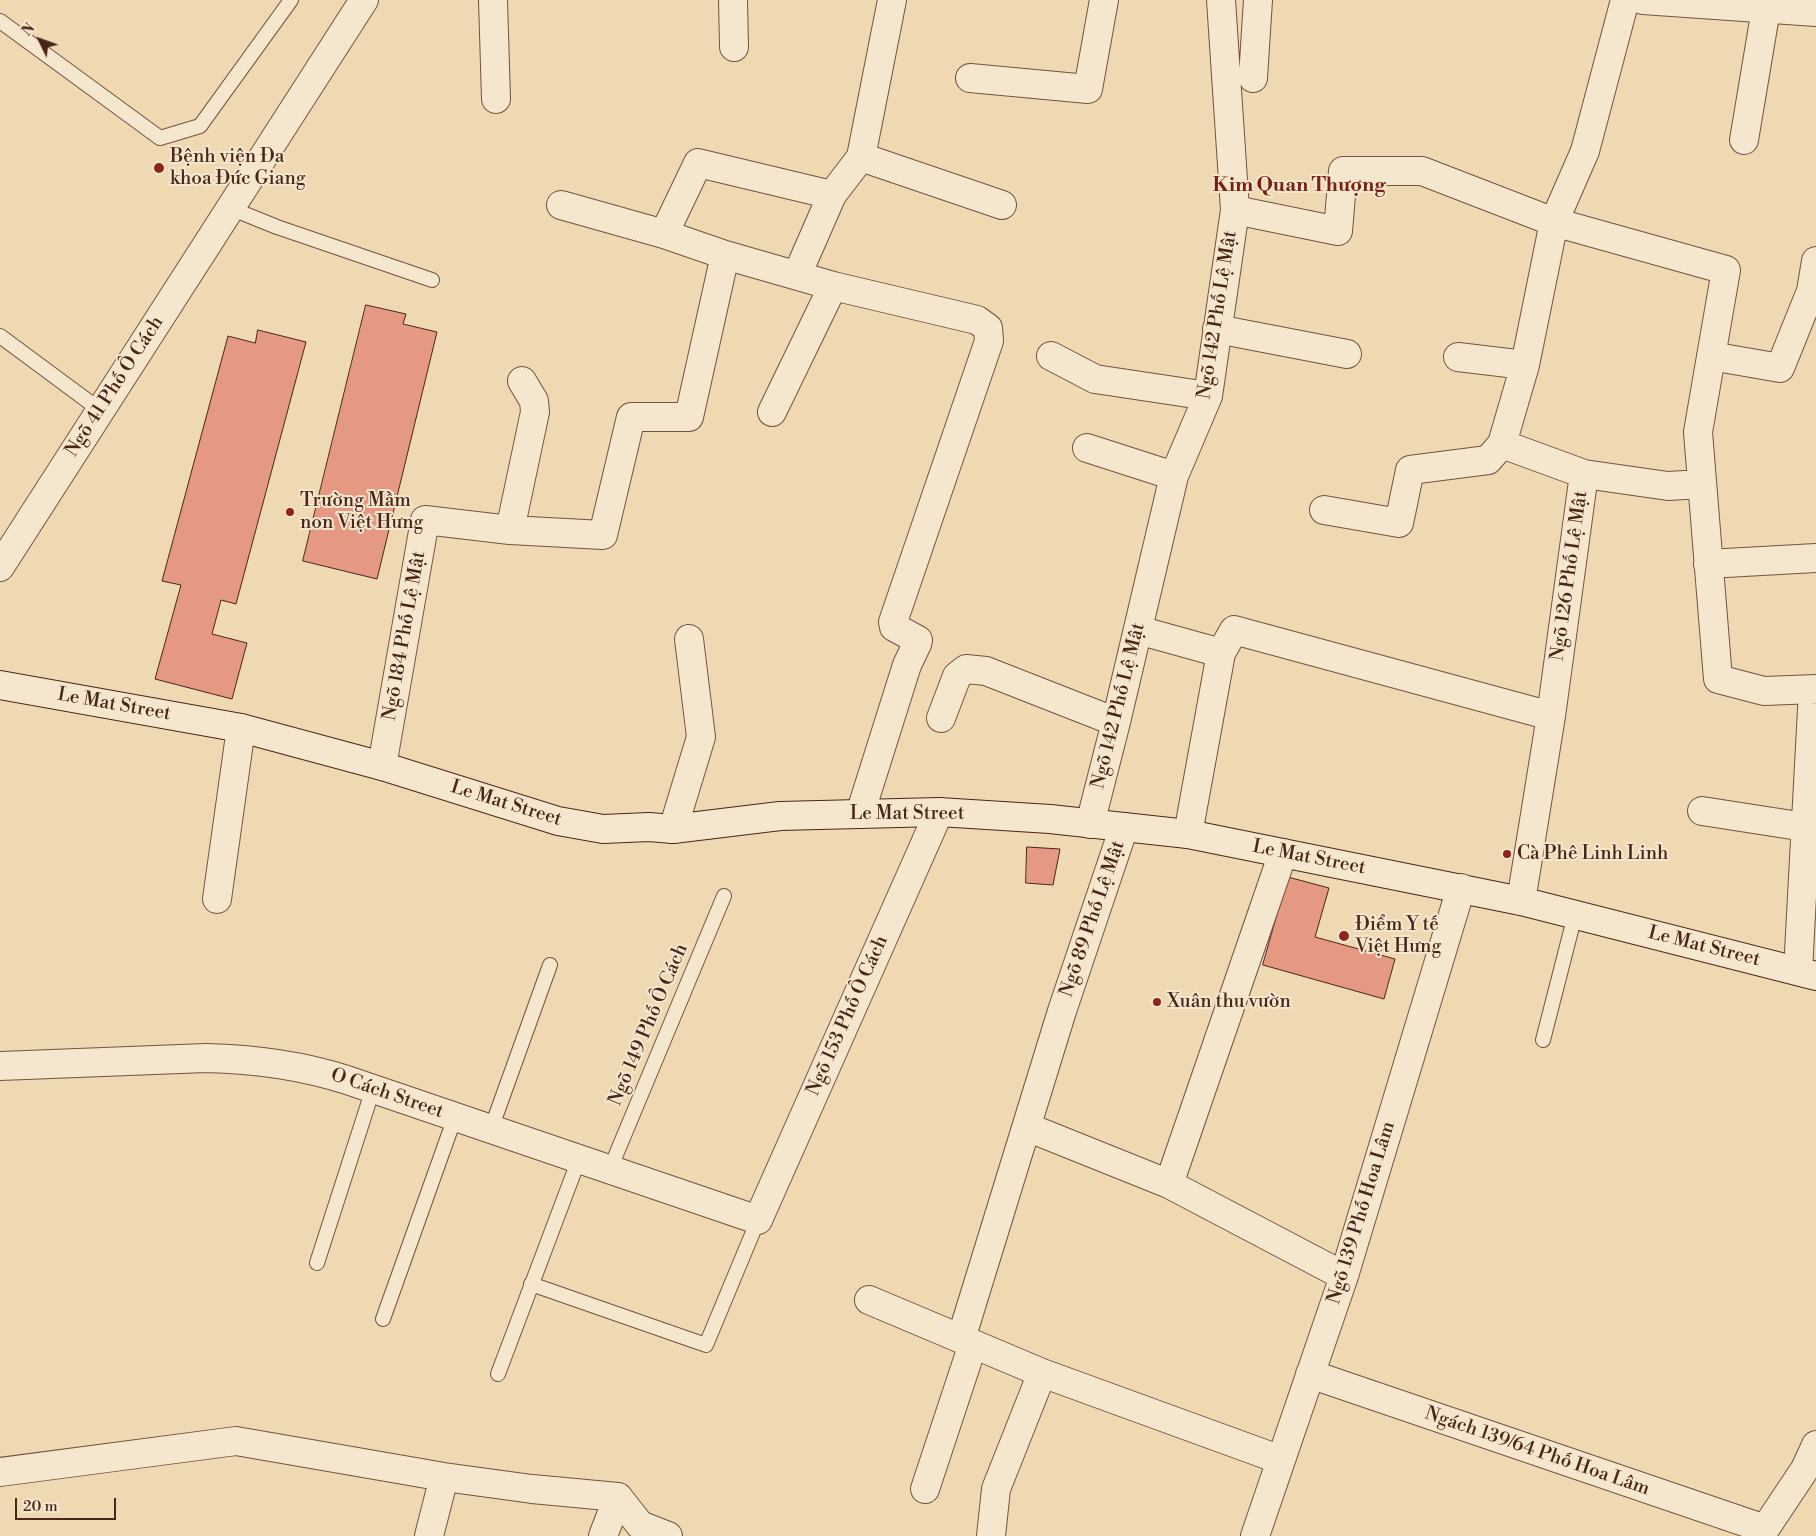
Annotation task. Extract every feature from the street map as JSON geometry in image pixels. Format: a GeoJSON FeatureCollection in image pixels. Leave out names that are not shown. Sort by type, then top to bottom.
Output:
{"type":"FeatureCollection","features":[{"type":"Feature","properties":{"kind":"street","name":"Ngõ 41 Phố Ô Cách"},"geometry":{"type":"LineString","coordinates":[[3,555],[100,410],[364,0]]}},
{"type":"Feature","properties":{"kind":"street"},"geometry":{"type":"LineString","coordinates":[[493,0],[496,99]]}},
{"type":"Feature","properties":{"kind":"street"},"geometry":{"type":"LineString","coordinates":[[733,0],[734,47]]}},
{"type":"Feature","properties":{"kind":"street"},"geometry":{"type":"LineString","coordinates":[[797,275],[832,195],[861,157],[892,0]]}},
{"type":"Feature","properties":{"kind":"street"},"geometry":{"type":"LineString","coordinates":[[970,78],[1088,89],[1104,0]]}},
{"type":"Feature","properties":{"kind":"street","name":"Ngõ 142 Phố Lệ Mật"},"geometry":{"type":"LineString","coordinates":[[1090,824],[1174,476],[1208,396],[1234,210],[1221,0]]}},
{"type":"Feature","properties":{"kind":"street"},"geometry":{"type":"LineString","coordinates":[[1253,78],[1258,0]]}},
{"type":"Feature","properties":{"kind":"street"},"geometry":{"type":"LineString","coordinates":[[1324,510],[1399,523],[1410,470],[1488,460],[1502,444],[1525,365],[1554,222],[1585,151],[1625,0]]}},
{"type":"Feature","properties":{"kind":"street"},"geometry":{"type":"LineString","coordinates":[[1643,0],[1683,1],[1816,12]]}},
{"type":"Feature","properties":{"kind":"street"},"geometry":{"type":"LineString","coordinates":[[1744,140],[1766,9]]}},
{"type":"Feature","properties":{"kind":"street"},"geometry":{"type":"LineString","coordinates":[[861,157],[1002,205]]}},
{"type":"Feature","properties":{"kind":"street"},"geometry":{"type":"LineString","coordinates":[[664,234],[698,164],[832,195]]}},
{"type":"Feature","properties":{"kind":"street"},"geometry":{"type":"LineString","coordinates":[[1234,210],[1338,231],[1343,170],[1422,171],[1554,222],[1726,270],[1698,432],[1718,679],[1764,691],[1814,689],[1805,827],[1807,974]]}},
{"type":"Feature","properties":{"kind":"street"},"geometry":{"type":"LineString","coordinates":[[561,205],[664,234],[725,255],[833,286],[977,320],[988,328],[989,341],[893,622],[894,627],[918,640],[918,644],[907,665],[860,814]]}},
{"type":"Feature","properties":{"kind":"street","name":"Ngõ 184 Phố Lệ Mật"},"geometry":{"type":"LineString","coordinates":[[382,766],[425,520],[510,530],[603,535],[631,417],[689,417],[725,255]]}},
{"type":"Feature","properties":{"kind":"street"},"geometry":{"type":"LineString","coordinates":[[1711,356],[1780,368],[1813,292],[1816,261]]}},
{"type":"Feature","properties":{"kind":"street"},"geometry":{"type":"LineString","coordinates":[[772,412],[833,286]]}},
{"type":"Feature","properties":{"kind":"street"},"geometry":{"type":"LineString","coordinates":[[1217,329],[1347,354]]}},
{"type":"Feature","properties":{"kind":"street"},"geometry":{"type":"LineString","coordinates":[[1052,356],[1095,379],[1208,396]]}},
{"type":"Feature","properties":{"kind":"street"},"geometry":{"type":"LineString","coordinates":[[1458,357],[1525,365]]}},
{"type":"Feature","properties":{"kind":"street"},"geometry":{"type":"LineString","coordinates":[[510,530],[535,412],[534,401],[522,381]]}},
{"type":"Feature","properties":{"kind":"street","name":"Ngõ 126 Phố Lệ Mật"},"geometry":{"type":"LineString","coordinates":[[1502,444],[1584,474],[1551,716],[1521,901]]}},
{"type":"Feature","properties":{"kind":"street"},"geometry":{"type":"LineString","coordinates":[[1087,448],[1174,476]]}},
{"type":"Feature","properties":{"kind":"street"},"geometry":{"type":"LineString","coordinates":[[1584,474],[1668,486],[1702,484]]}},
{"type":"Feature","properties":{"kind":"street"},"geometry":{"type":"LineString","coordinates":[[1708,564],[1816,558]]}},
{"type":"Feature","properties":{"kind":"street"},"geometry":{"type":"LineString","coordinates":[[1138,630],[1221,654]]}},
{"type":"Feature","properties":{"kind":"street"},"geometry":{"type":"LineString","coordinates":[[1188,834],[1221,654],[1234,630],[1551,716]]}},
{"type":"Feature","properties":{"kind":"street"},"geometry":{"type":"LineString","coordinates":[[673,829],[701,737],[689,640]]}},
{"type":"Feature","properties":{"kind":"street"},"geometry":{"type":"LineString","coordinates":[[941,718],[957,676],[966,669],[986,672],[1116,722]]}},
{"type":"Feature","properties":{"kind":"street","name":"Le Mat Street"},"geometry":{"type":"LineString","coordinates":[[0,685],[241,728],[382,766],[558,822],[603,829],[649,826],[673,829],[780,816],[938,812],[1050,819],[1188,834],[1521,901],[1807,974]]}},
{"type":"Feature","properties":{"kind":"street"},"geometry":{"type":"LineString","coordinates":[[217,899],[241,728]]}},
{"type":"Feature","properties":{"kind":"street"},"geometry":{"type":"LineString","coordinates":[[1702,811],[1805,827]]}},
{"type":"Feature","properties":{"kind":"street","name":"Ngõ 153 Phố Ô Cách"},"geometry":{"type":"LineString","coordinates":[[758,1220],[938,812]]}},
{"type":"Feature","properties":{"kind":"street","name":"Ngõ 89 Phố Lệ Mật"},"geometry":{"type":"LineString","coordinates":[[925,1489],[1027,1127],[1062,1011],[1124,827]]}},
{"type":"Feature","properties":{"kind":"street"},"geometry":{"type":"LineString","coordinates":[[1169,1184],[1283,853]]}},
{"type":"Feature","properties":{"kind":"street","name":"Ngõ 139 Phố Hoa Lâm"},"geometry":{"type":"LineString","coordinates":[[1255,1536],[1344,1276],[1461,888]]}},
{"type":"Feature","properties":{"kind":"street","name":"O Cách Street"},"geometry":{"type":"LineString","coordinates":[[0,1066],[206,1058],[292,1065],[321,1072],[373,1089],[758,1220]]}},
{"type":"Feature","properties":{"kind":"street"},"geometry":{"type":"LineString","coordinates":[[1027,1127],[1169,1184],[1344,1276]]}},
{"type":"Feature","properties":{"kind":"street"},"geometry":{"type":"LineString","coordinates":[[869,1300],[1042,1373],[1281,1460]]}},
{"type":"Feature","properties":{"kind":"street"},"geometry":{"type":"LineString","coordinates":[[991,1536],[996,1490],[1042,1373]]}},
{"type":"Feature","properties":{"kind":"street","name":"Ngách 139/64 Phố Hoa Lâm"},"geometry":{"type":"LineString","coordinates":[[1310,1374],[1763,1532]]}},
{"type":"Feature","properties":{"kind":"street"},"geometry":{"type":"LineString","coordinates":[[0,1472],[236,1441],[444,1477],[532,1490],[618,1497],[640,1525],[668,1536]]}},
{"type":"Feature","properties":{"kind":"street"},"geometry":{"type":"LineString","coordinates":[[1763,1532],[1812,1463]]}},
{"type":"Feature","properties":{"kind":"street"},"geometry":{"type":"LineString","coordinates":[[429,1536],[444,1477]]}},
{"type":"Feature","properties":{"kind":"street"},"geometry":{"type":"LineString","coordinates":[[603,1536],[618,1497]]}},
{"type":"Feature","properties":{"kind":"lane"},"geometry":{"type":"LineString","coordinates":[[0,21],[160,138],[200,126],[291,0]]}},
{"type":"Feature","properties":{"kind":"lane"},"geometry":{"type":"LineString","coordinates":[[230,208],[276,227],[432,280]]}},
{"type":"Feature","properties":{"kind":"lane"},"geometry":{"type":"LineString","coordinates":[[0,336],[100,410]]}},
{"type":"Feature","properties":{"kind":"lane","name":"Ngõ 149 Phố Ô Cách"},"geometry":{"type":"LineString","coordinates":[[610,1169],[724,896]]}},
{"type":"Feature","properties":{"kind":"lane"},"geometry":{"type":"LineString","coordinates":[[1543,1040],[1575,915]]}},
{"type":"Feature","properties":{"kind":"lane"},"geometry":{"type":"LineString","coordinates":[[491,1129],[550,966]]}},
{"type":"Feature","properties":{"kind":"lane"},"geometry":{"type":"LineString","coordinates":[[317,1263],[373,1089]]}},
{"type":"Feature","properties":{"kind":"lane"},"geometry":{"type":"LineString","coordinates":[[383,1319],[455,1117]]}},
{"type":"Feature","properties":{"kind":"lane"},"geometry":{"type":"LineString","coordinates":[[498,1374],[579,1159]]}},
{"type":"Feature","properties":{"kind":"lane"},"geometry":{"type":"LineString","coordinates":[[532,1284],[706,1346],[758,1220]]}},
{"type":"Feature","properties":{"kind":"building"},"geometry":{"type":"Polygon","coordinates":[[[366,305],[406,314],[403,324],[437,332],[377,579],[303,561],[366,305]]]}},
{"type":"Feature","properties":{"kind":"building"},"geometry":{"type":"Polygon","coordinates":[[[258,330],[306,342],[236,604],[221,600],[212,634],[247,643],[232,699],[155,679],[181,585],[162,581],[228,336],[255,343],[258,330]]]}},
{"type":"Feature","properties":{"kind":"building"},"geometry":{"type":"Polygon","coordinates":[[[1027,847],[1060,849],[1053,885],[1026,883],[1027,847]]]}},
{"type":"Feature","properties":{"kind":"building"},"geometry":{"type":"Polygon","coordinates":[[[1288,877],[1329,888],[1315,937],[1395,959],[1384,999],[1263,965],[1288,877]]]}},
{"type":"Feature","properties":{"kind":"place","name":"Bệnh viện Đa khoa Đức Giang"},"geometry":{"type":"Point","coordinates":[159,168]}},
{"type":"Feature","properties":{"kind":"place","name":"Trường Mầm non Việt Hưng"},"geometry":{"type":"Point","coordinates":[290,512]}},
{"type":"Feature","properties":{"kind":"place","name":"Cà Phê Linh Linh"},"geometry":{"type":"Point","coordinates":[1507,854]}},
{"type":"Feature","properties":{"kind":"place","name":"Điểm Y tế Việt Hưng"},"geometry":{"type":"Point","coordinates":[1344,936]}},
{"type":"Feature","properties":{"kind":"place","name":"Xuân thu vườn"},"geometry":{"type":"Point","coordinates":[1157,1002]}},
{"type":"Feature","properties":{"kind":"district","name":"Kim Quan Thượng"},"geometry":{"type":"Point","coordinates":[1299,186]}}]}
